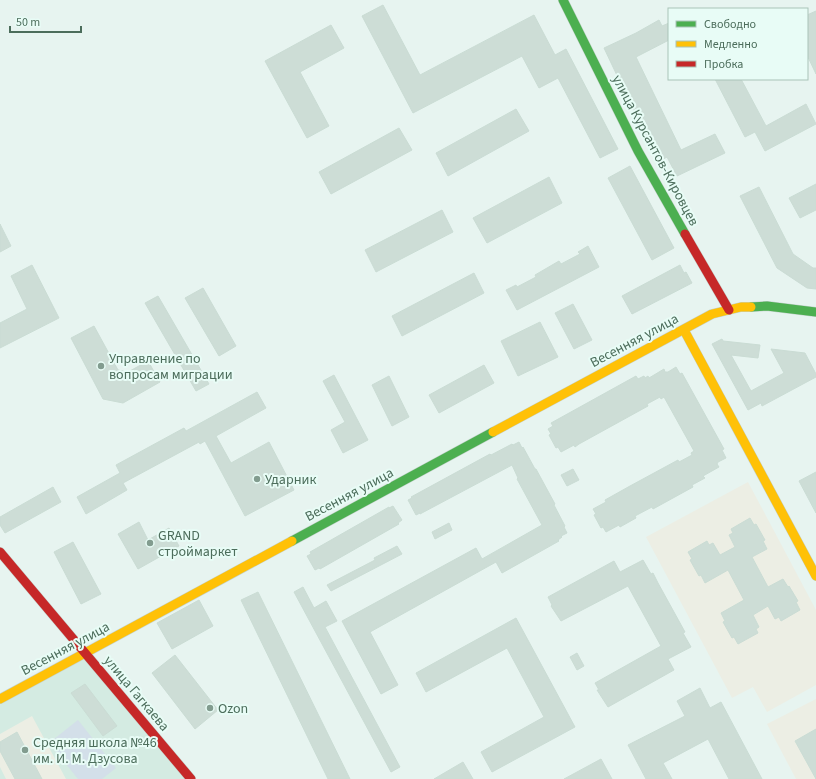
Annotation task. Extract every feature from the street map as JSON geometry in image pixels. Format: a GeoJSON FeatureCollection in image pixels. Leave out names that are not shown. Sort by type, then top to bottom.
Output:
{"type":"FeatureCollection","features":[{"type":"Feature","properties":{"kind":"street","name":"улица Курсантов-Кировцев"},"geometry":{"type":"LineString","coordinates":[[563,0],[638,151],[729,310]]}},
{"type":"Feature","properties":{"kind":"street"},"geometry":{"type":"LineString","coordinates":[[729,310],[741,307],[767,306],[816,312]]}},
{"type":"Feature","properties":{"kind":"street","name":"Весенняя улица"},"geometry":{"type":"LineString","coordinates":[[0,699],[712,314],[729,310]]}},
{"type":"Feature","properties":{"kind":"street"},"geometry":{"type":"LineString","coordinates":[[684,330],[816,576]]}},
{"type":"Feature","properties":{"kind":"street","name":"улица Гагкаева"},"geometry":{"type":"LineString","coordinates":[[0,552],[191,779]]}},
{"type":"Feature","properties":{"kind":"shaded area"},"geometry":{"type":"Polygon","coordinates":[[[748,482],[816,610],[816,685],[767,712],[753,687],[732,698],[646,537],[748,482]]]}},
{"type":"Feature","properties":{"kind":"shaded area"},"geometry":{"type":"Polygon","coordinates":[[[85,653],[191,779],[0,779],[0,699],[85,653]]]}},
{"type":"Feature","properties":{"kind":"shaded area"},"geometry":{"type":"Polygon","coordinates":[[[816,699],[816,779],[796,779],[767,724],[816,699]]]}},
{"type":"Feature","properties":{"kind":"shaded area","name":"Средняя школа №46 им. И. М. Дзусова"},"geometry":{"type":"Polygon","coordinates":[[[32,716],[66,779],[6,779],[0,767],[0,734],[32,716]]]}},
{"type":"Feature","properties":{"kind":"shaded area"},"geometry":{"type":"Polygon","coordinates":[[[78,720],[116,768],[102,779],[78,779],[49,743],[78,720]]]}},
{"type":"Feature","properties":{"kind":"building"},"geometry":{"type":"Polygon","coordinates":[[[383,5],[420,75],[534,15],[555,55],[566,49],[618,149],[600,158],[558,78],[539,88],[522,56],[413,113],[362,16],[383,5]]]}},
{"type":"Feature","properties":{"kind":"building"},"geometry":{"type":"Polygon","coordinates":[[[816,11],[816,74],[808,57],[808,15],[816,11]]]}},
{"type":"Feature","properties":{"kind":"building"},"geometry":{"type":"Polygon","coordinates":[[[659,20],[662,26],[668,23],[668,41],[636,57],[681,150],[715,134],[725,153],[677,176],[667,157],[658,162],[604,48],[659,20]]]}},
{"type":"Feature","properties":{"kind":"building"},"geometry":{"type":"Polygon","coordinates":[[[331,25],[344,48],[300,72],[329,126],[307,138],[265,61],[331,25]]]}},
{"type":"Feature","properties":{"kind":"building"},"geometry":{"type":"Polygon","coordinates":[[[716,80],[742,80],[766,126],[806,104],[816,124],[765,151],[755,132],[745,137],[716,80]]]}},
{"type":"Feature","properties":{"kind":"building"},"geometry":{"type":"Polygon","coordinates":[[[516,109],[529,131],[448,176],[436,153],[516,109]]]}},
{"type":"Feature","properties":{"kind":"building"},"geometry":{"type":"Polygon","coordinates":[[[399,128],[412,150],[331,194],[319,172],[399,128]]]}},
{"type":"Feature","properties":{"kind":"building"},"geometry":{"type":"Polygon","coordinates":[[[630,166],[674,248],[652,260],[608,178],[630,166]]]}},
{"type":"Feature","properties":{"kind":"building"},"geometry":{"type":"Polygon","coordinates":[[[549,177],[562,203],[487,243],[473,218],[549,177]]]}},
{"type":"Feature","properties":{"kind":"building"},"geometry":{"type":"Polygon","coordinates":[[[816,184],[816,210],[800,218],[789,198],[816,184]]]}},
{"type":"Feature","properties":{"kind":"building"},"geometry":{"type":"Polygon","coordinates":[[[759,187],[793,254],[813,268],[816,268],[816,289],[807,288],[777,268],[740,196],[759,187]]]}},
{"type":"Feature","properties":{"kind":"building"},"geometry":{"type":"Polygon","coordinates":[[[442,210],[453,232],[376,272],[365,250],[442,210]]]}},
{"type":"Feature","properties":{"kind":"building"},"geometry":{"type":"Polygon","coordinates":[[[0,224],[11,246],[0,252],[0,224]]]}},
{"type":"Feature","properties":{"kind":"building"},"geometry":{"type":"Polygon","coordinates":[[[588,246],[599,267],[517,310],[506,290],[516,285],[517,287],[536,277],[535,275],[559,261],[561,264],[580,254],[578,252],[588,246]]]}},
{"type":"Feature","properties":{"kind":"building"},"geometry":{"type":"Polygon","coordinates":[[[32,265],[59,318],[0,348],[0,323],[27,309],[11,276],[32,265]]]}},
{"type":"Feature","properties":{"kind":"building"},"geometry":{"type":"Polygon","coordinates":[[[680,265],[692,283],[632,314],[622,296],[680,265]]]}},
{"type":"Feature","properties":{"kind":"building"},"geometry":{"type":"Polygon","coordinates":[[[474,273],[484,293],[402,336],[392,316],[474,273]]]}},
{"type":"Feature","properties":{"kind":"building"},"geometry":{"type":"Polygon","coordinates":[[[203,288],[236,346],[219,356],[185,298],[203,288]]]}},
{"type":"Feature","properties":{"kind":"building"},"geometry":{"type":"Polygon","coordinates":[[[158,296],[209,384],[196,391],[145,303],[158,296]]]}},
{"type":"Feature","properties":{"kind":"building"},"geometry":{"type":"Polygon","coordinates":[[[573,304],[592,340],[574,349],[555,313],[573,304]]]}},
{"type":"Feature","properties":{"kind":"building"},"geometry":{"type":"Polygon","coordinates":[[[540,322],[558,357],[518,376],[501,341],[540,322]]]}},
{"type":"Feature","properties":{"kind":"building","name":"Управление по вопросам миграции"},"geometry":{"type":"Polygon","coordinates":[[[94,326],[118,370],[128,372],[148,361],[160,382],[123,403],[103,399],[71,338],[94,326]]]}},
{"type":"Feature","properties":{"kind":"building"},"geometry":{"type":"Polygon","coordinates":[[[722,339],[723,341],[760,345],[758,358],[731,355],[751,391],[784,373],[771,349],[805,353],[816,374],[816,377],[762,406],[761,403],[748,410],[712,344],[722,339]]]}},
{"type":"Feature","properties":{"kind":"building"},"geometry":{"type":"Polygon","coordinates":[[[484,365],[494,383],[439,413],[429,395],[484,365]]]}},
{"type":"Feature","properties":{"kind":"building"},"geometry":{"type":"Polygon","coordinates":[[[676,367],[680,374],[682,373],[724,449],[722,450],[726,458],[718,462],[717,464],[719,467],[703,476],[705,478],[692,485],[693,487],[653,509],[652,507],[635,516],[636,518],[620,527],[619,525],[606,532],[603,527],[601,528],[594,515],[596,514],[593,509],[606,502],[605,500],[630,486],[678,460],[679,462],[692,455],[691,453],[694,451],[664,397],[661,399],[660,397],[647,404],[648,406],[575,447],[574,445],[561,452],[558,447],[556,448],[549,435],[551,434],[548,429],[553,426],[551,423],[636,376],[638,379],[644,376],[645,378],[648,376],[649,378],[664,369],[665,372],[668,372],[676,367]]]}},
{"type":"Feature","properties":{"kind":"building"},"geometry":{"type":"Polygon","coordinates":[[[334,375],[368,440],[343,453],[331,430],[345,422],[323,381],[334,375]]]}},
{"type":"Feature","properties":{"kind":"building"},"geometry":{"type":"Polygon","coordinates":[[[389,376],[409,417],[392,426],[372,385],[389,376]]]}},
{"type":"Feature","properties":{"kind":"building"},"geometry":{"type":"Polygon","coordinates":[[[257,392],[266,408],[216,436],[231,463],[269,442],[294,490],[245,516],[205,441],[200,444],[199,442],[123,483],[127,490],[86,514],[77,497],[120,473],[116,465],[184,428],[186,431],[257,392]]]}},
{"type":"Feature","properties":{"kind":"building"},"geometry":{"type":"Polygon","coordinates":[[[519,442],[555,504],[554,505],[567,533],[561,536],[562,537],[558,540],[559,541],[502,573],[496,562],[370,632],[398,685],[381,694],[342,621],[476,548],[482,559],[542,525],[517,479],[518,478],[512,465],[420,514],[416,515],[408,500],[490,454],[491,455],[519,442]]]}},
{"type":"Feature","properties":{"kind":"building"},"geometry":{"type":"Polygon","coordinates":[[[573,469],[579,480],[567,486],[561,475],[573,469]]]}},
{"type":"Feature","properties":{"kind":"building"},"geometry":{"type":"Polygon","coordinates":[[[816,472],[816,513],[799,481],[816,472]]]}},
{"type":"Feature","properties":{"kind":"building"},"geometry":{"type":"Polygon","coordinates":[[[53,487],[61,502],[5,533],[0,525],[0,517],[53,487]]]}},
{"type":"Feature","properties":{"kind":"building"},"geometry":{"type":"Polygon","coordinates":[[[393,506],[402,520],[398,523],[399,524],[320,569],[315,570],[307,556],[311,554],[310,552],[393,506]]]}},
{"type":"Feature","properties":{"kind":"building"},"geometry":{"type":"Polygon","coordinates":[[[750,518],[754,525],[756,524],[765,540],[763,541],[767,549],[752,557],[768,587],[783,579],[798,601],[796,602],[800,610],[781,621],[779,617],[775,619],[768,606],[753,615],[759,627],[756,629],[758,633],[738,644],[734,637],[732,638],[723,622],[725,621],[721,613],[744,600],[728,570],[705,583],[701,575],[699,576],[690,560],[692,559],[688,552],[707,541],[709,545],[713,543],[720,555],[735,547],[729,535],[733,533],[731,529],[750,518]]]}},
{"type":"Feature","properties":{"kind":"building","name":"GRAND строймаркет"},"geometry":{"type":"Polygon","coordinates":[[[139,522],[148,540],[169,528],[179,546],[138,569],[118,534],[139,522]]]}},
{"type":"Feature","properties":{"kind":"building"},"geometry":{"type":"Polygon","coordinates":[[[449,523],[452,530],[435,539],[432,532],[449,523]]]}},
{"type":"Feature","properties":{"kind":"building"},"geometry":{"type":"Polygon","coordinates":[[[73,542],[101,594],[81,604],[54,552],[73,542]]]}},
{"type":"Feature","properties":{"kind":"building"},"geometry":{"type":"Polygon","coordinates":[[[397,546],[402,554],[331,591],[327,585],[375,560],[374,558],[397,546]]]}},
{"type":"Feature","properties":{"kind":"building"},"geometry":{"type":"Polygon","coordinates":[[[643,560],[651,574],[653,573],[685,632],[683,633],[691,647],[668,659],[674,670],[608,707],[597,690],[599,690],[595,683],[661,646],[628,586],[561,621],[551,606],[552,605],[548,597],[614,561],[620,572],[643,560]]]}},
{"type":"Feature","properties":{"kind":"building"},"geometry":{"type":"Polygon","coordinates":[[[303,587],[314,608],[326,601],[337,621],[325,627],[400,767],[391,772],[294,592],[303,587]]]}},
{"type":"Feature","properties":{"kind":"building"},"geometry":{"type":"Polygon","coordinates":[[[258,592],[350,779],[328,779],[241,600],[258,592]]]}},
{"type":"Feature","properties":{"kind":"building"},"geometry":{"type":"Polygon","coordinates":[[[199,600],[213,626],[172,649],[157,623],[199,600]]]}},
{"type":"Feature","properties":{"kind":"building"},"geometry":{"type":"Polygon","coordinates":[[[516,618],[575,727],[492,772],[481,752],[544,717],[507,648],[426,692],[416,673],[516,618]]]}},
{"type":"Feature","properties":{"kind":"building"},"geometry":{"type":"Polygon","coordinates":[[[577,653],[584,666],[577,670],[570,657],[577,653]]]}},
{"type":"Feature","properties":{"kind":"building"},"geometry":{"type":"Polygon","coordinates":[[[175,655],[218,710],[195,729],[152,673],[175,655]]]}},
{"type":"Feature","properties":{"kind":"building"},"geometry":{"type":"Polygon","coordinates":[[[85,684],[117,726],[103,736],[71,693],[85,684]]]}},
{"type":"Feature","properties":{"kind":"building"},"geometry":{"type":"Polygon","coordinates":[[[700,688],[710,708],[721,702],[762,779],[729,779],[708,739],[663,763],[672,779],[646,779],[628,745],[685,716],[677,701],[700,688]]]}},
{"type":"Feature","properties":{"kind":"building"},"geometry":{"type":"Polygon","coordinates":[[[816,729],[816,779],[795,741],[816,729]]]}},
{"type":"Feature","properties":{"kind":"building"},"geometry":{"type":"Polygon","coordinates":[[[17,732],[42,779],[15,779],[0,751],[0,742],[17,732]]]}},
{"type":"Feature","properties":{"kind":"building"},"geometry":{"type":"Polygon","coordinates":[[[601,759],[612,779],[564,779],[601,759]]]}},
{"type":"Feature","properties":{"kind":"building"},"geometry":{"type":"Polygon","coordinates":[[[463,762],[473,779],[434,779],[463,762]]]}},
{"type":"Feature","properties":{"kind":"traffic: fast"},"geometry":{"type":"LineString","coordinates":[[563,0],[638,151],[685,234]]}},
{"type":"Feature","properties":{"kind":"traffic: fast"},"geometry":{"type":"LineString","coordinates":[[751,307],[767,306],[816,312]]}},
{"type":"Feature","properties":{"kind":"traffic: fast"},"geometry":{"type":"LineString","coordinates":[[292,541],[493,432]]}},
{"type":"Feature","properties":{"kind":"traffic: slow"},"geometry":{"type":"LineString","coordinates":[[493,432],[712,314],[741,307],[751,307]]}},
{"type":"Feature","properties":{"kind":"traffic: slow"},"geometry":{"type":"LineString","coordinates":[[684,330],[816,576]]}},
{"type":"Feature","properties":{"kind":"traffic: slow"},"geometry":{"type":"LineString","coordinates":[[0,699],[292,541]]}},
{"type":"Feature","properties":{"kind":"traffic: jam"},"geometry":{"type":"LineString","coordinates":[[685,234],[729,310]]}},
{"type":"Feature","properties":{"kind":"traffic: jam"},"geometry":{"type":"LineString","coordinates":[[0,552],[191,779]]}},
{"type":"Feature","properties":{"kind":"place","name":"Управление по вопросам миграции"},"geometry":{"type":"Point","coordinates":[101,366]}},
{"type":"Feature","properties":{"kind":"place","name":"Ударник"},"geometry":{"type":"Point","coordinates":[257,479]}},
{"type":"Feature","properties":{"kind":"place","name":"GRAND строймаркет"},"geometry":{"type":"Point","coordinates":[150,543]}},
{"type":"Feature","properties":{"kind":"place","name":"Ozon"},"geometry":{"type":"Point","coordinates":[210,708]}},
{"type":"Feature","properties":{"kind":"place","name":"Средняя школа №46 им. И. М. Дзусова"},"geometry":{"type":"Point","coordinates":[25,750]}}]}
